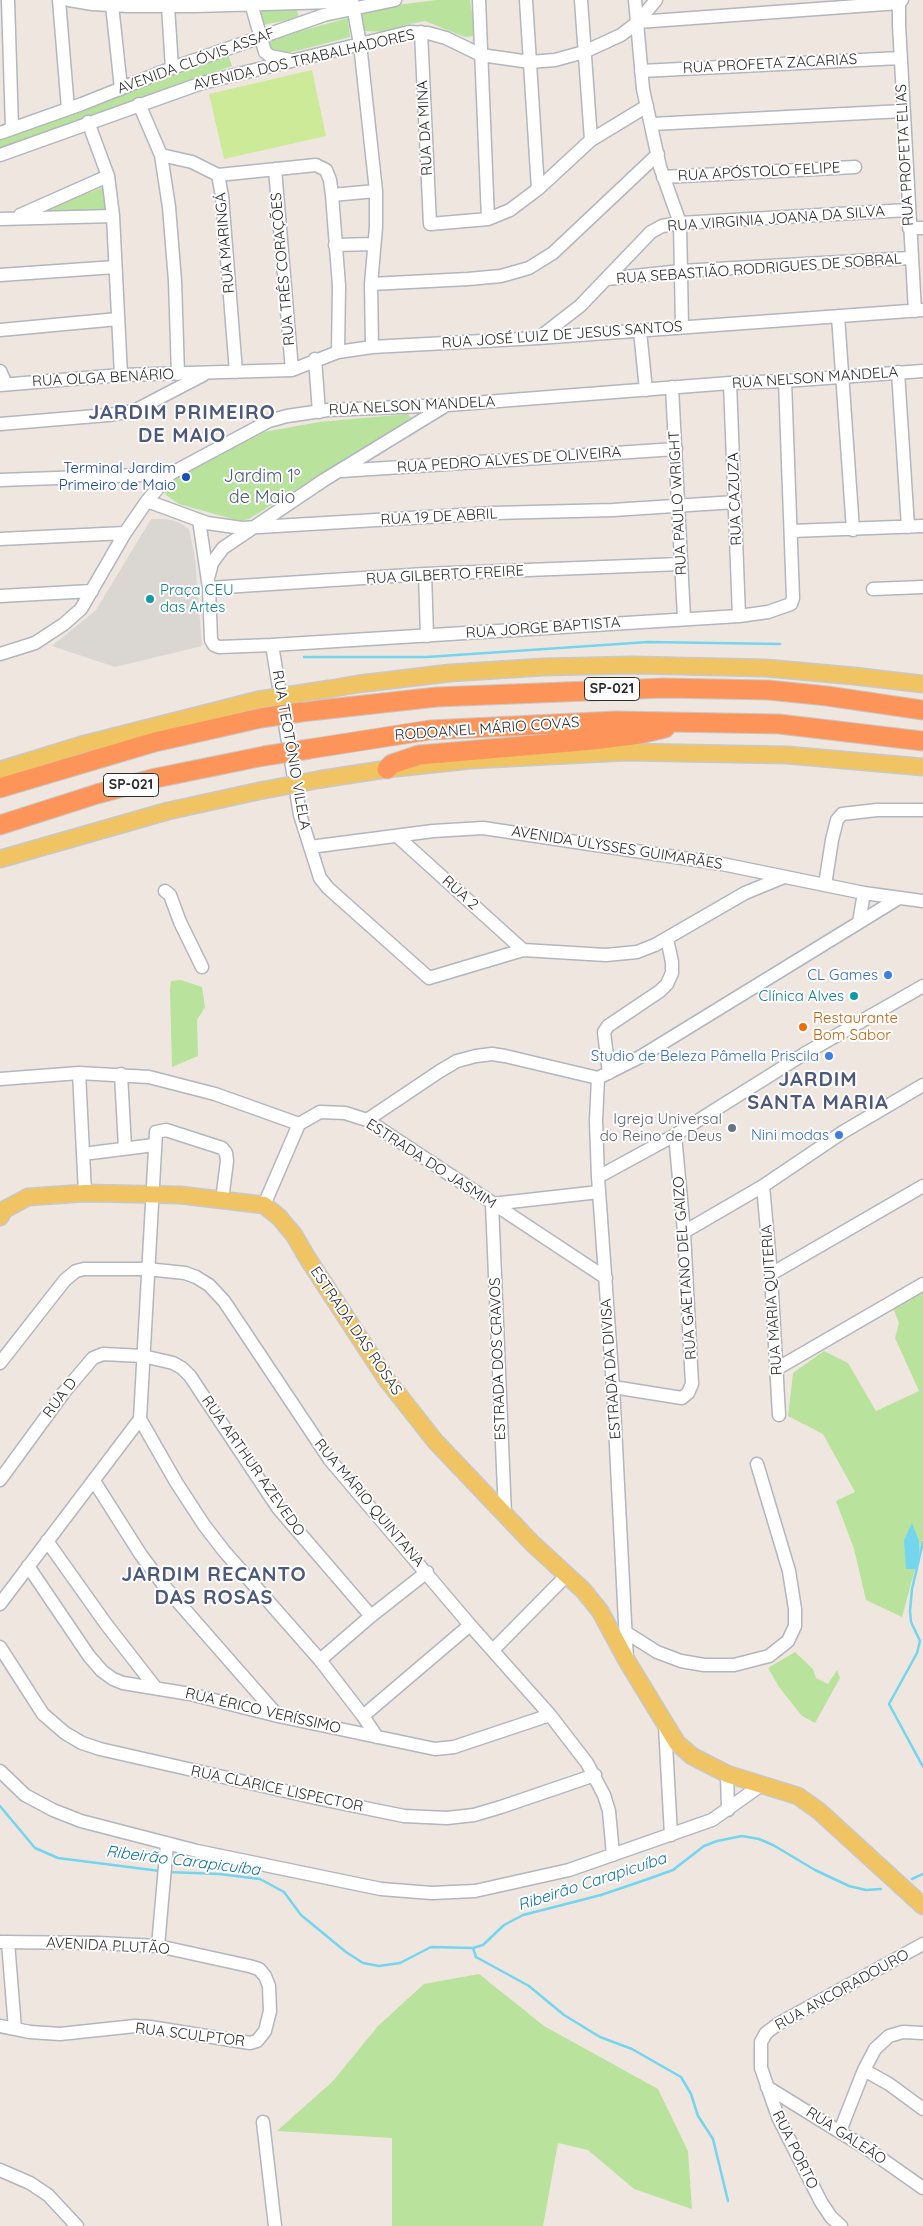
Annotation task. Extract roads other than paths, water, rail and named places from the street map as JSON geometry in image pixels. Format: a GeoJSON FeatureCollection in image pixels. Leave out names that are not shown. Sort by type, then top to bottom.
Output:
{"type":"FeatureCollection","features":[{"type":"Feature","properties":{"kind":"highway","name":"RODOANEL MÁRIO COVAS"},"geometry":{"type":"LineString","coordinates":[[0,788],[259,709],[301,712],[437,697],[664,688],[768,690],[845,698],[923,710]]}},
{"type":"Feature","properties":{"kind":"highway","name":"RODOANEL MÁRIO COVAS"},"geometry":{"type":"LineString","coordinates":[[0,825],[96,794],[156,778],[264,756],[430,730],[616,721],[778,724],[923,741]]}},
{"type":"Feature","properties":{"kind":"highway"},"geometry":{"type":"LineString","coordinates":[[387,769],[392,764],[419,755],[602,739],[640,734],[688,722]]}},
{"type":"Feature","properties":{"kind":"main road"},"geometry":{"type":"LineString","coordinates":[[0,770],[81,745],[259,709],[329,689],[404,678],[496,670],[632,665],[766,668],[923,684]]}},
{"type":"Feature","properties":{"kind":"main road"},"geometry":{"type":"LineString","coordinates":[[0,858],[160,813],[259,791],[387,769],[522,756],[627,752],[787,755],[923,767]]}},
{"type":"Feature","properties":{"kind":"main road"},"geometry":{"type":"LineString","coordinates":[[0,1217],[4,1210],[28,1197],[86,1193],[180,1195],[264,1205]]}},
{"type":"Feature","properties":{"kind":"main road","name":"ESTRADA DAS ROSAS"},"geometry":{"type":"LineString","coordinates":[[264,1205],[279,1217],[294,1235],[313,1268],[387,1380],[435,1441],[532,1543],[568,1574],[600,1611],[627,1661],[677,1743],[692,1756],[727,1774],[760,1786],[798,1796],[819,1811],[923,1906]]}},
{"type":"Feature","properties":{"kind":"street"},"geometry":{"type":"LineString","coordinates":[[8,0],[12,128]]}},
{"type":"Feature","properties":{"kind":"street"},"geometry":{"type":"LineString","coordinates":[[59,0],[68,109]]}},
{"type":"Feature","properties":{"kind":"street"},"geometry":{"type":"LineString","coordinates":[[68,0],[112,5],[144,3],[168,6],[195,3],[250,2],[333,2],[353,4],[360,44],[376,191],[371,284],[372,347]]}},
{"type":"Feature","properties":{"kind":"street","name":"AVENIDA CLÓVIS ASSAF"},"geometry":{"type":"LineString","coordinates":[[0,133],[68,109],[172,68],[259,39],[353,4],[395,0]]}},
{"type":"Feature","properties":{"kind":"street"},"geometry":{"type":"LineString","coordinates":[[479,0],[488,219],[510,210],[538,189],[591,140],[647,106]]}},
{"type":"Feature","properties":{"kind":"street"},"geometry":{"type":"LineString","coordinates":[[526,0],[538,189]]}},
{"type":"Feature","properties":{"kind":"street"},"geometry":{"type":"LineString","coordinates":[[581,0],[591,140]]}},
{"type":"Feature","properties":{"kind":"street"},"geometry":{"type":"LineString","coordinates":[[635,0],[641,71],[647,106],[663,177],[680,223],[682,326]]}},
{"type":"Feature","properties":{"kind":"street","name":"AVENIDA DOS TRABALHADORES"},"geometry":{"type":"LineString","coordinates":[[0,155],[88,122],[202,83],[409,32],[421,32],[446,38],[481,55],[530,62],[554,60],[584,52],[621,35],[638,22],[656,0]]}},
{"type":"Feature","properties":{"kind":"street"},"geometry":{"type":"LineString","coordinates":[[250,2],[259,39],[265,52],[262,64],[256,70]]}},
{"type":"Feature","properties":{"kind":"street"},"geometry":{"type":"LineString","coordinates":[[301,2],[308,21]]}},
{"type":"Feature","properties":{"kind":"street"},"geometry":{"type":"LineString","coordinates":[[638,22],[900,2]]}},
{"type":"Feature","properties":{"kind":"street","name":"RUA PROFETA ELIAS"},"geometry":{"type":"LineString","coordinates":[[900,2],[900,58],[910,258],[919,310]]}},
{"type":"Feature","properties":{"kind":"street"},"geometry":{"type":"LineString","coordinates":[[112,5],[121,88]]}},
{"type":"Feature","properties":{"kind":"street"},"geometry":{"type":"LineString","coordinates":[[168,6],[172,68]]}},
{"type":"Feature","properties":{"kind":"street","name":"RUA DA MINA"},"geometry":{"type":"LineString","coordinates":[[421,32],[430,224],[488,219]]}},
{"type":"Feature","properties":{"kind":"street"},"geometry":{"type":"LineString","coordinates":[[265,52],[280,59],[297,60]]}},
{"type":"Feature","properties":{"kind":"street","name":"RUA PROFETA ZACARIAS"},"geometry":{"type":"LineString","coordinates":[[641,71],[900,58]]}},
{"type":"Feature","properties":{"kind":"street"},"geometry":{"type":"LineString","coordinates":[[140,104],[161,155],[169,207],[175,281],[178,374]]}},
{"type":"Feature","properties":{"kind":"street"},"geometry":{"type":"LineString","coordinates":[[652,124],[903,111]]}},
{"type":"Feature","properties":{"kind":"street"},"geometry":{"type":"LineString","coordinates":[[88,122],[108,176],[114,216],[121,374]]}},
{"type":"Feature","properties":{"kind":"street"},"geometry":{"type":"LineString","coordinates":[[371,284],[433,282],[502,276],[529,268],[553,253],[658,154]]}},
{"type":"Feature","properties":{"kind":"street","name":"RUA MARINGÁ"},"geometry":{"type":"LineString","coordinates":[[161,155],[192,162],[218,175],[222,196],[236,372]]}},
{"type":"Feature","properties":{"kind":"street"},"geometry":{"type":"LineString","coordinates":[[218,175],[316,165],[326,170],[330,180],[332,195],[339,286],[338,352]]}},
{"type":"Feature","properties":{"kind":"street","name":"RUA APÓSTOLO FELIPE"},"geometry":{"type":"LineString","coordinates":[[663,177],[855,166]]}},
{"type":"Feature","properties":{"kind":"street","name":"RUA TRÊS CORAÇÕES"},"geometry":{"type":"LineString","coordinates":[[275,169],[292,370]]}},
{"type":"Feature","properties":{"kind":"street"},"geometry":{"type":"LineString","coordinates":[[6,219],[108,176]]}},
{"type":"Feature","properties":{"kind":"street"},"geometry":{"type":"LineString","coordinates":[[332,195],[376,191]]}},
{"type":"Feature","properties":{"kind":"street","name":"RUA VIRGINIA JOANA DA SILVA"},"geometry":{"type":"LineString","coordinates":[[538,338],[580,306],[651,232],[662,226],[680,223],[908,210]]}},
{"type":"Feature","properties":{"kind":"street"},"geometry":{"type":"LineString","coordinates":[[6,219],[114,216]]}},
{"type":"Feature","properties":{"kind":"street"},"geometry":{"type":"LineString","coordinates":[[909,228],[923,228]]}},
{"type":"Feature","properties":{"kind":"street"},"geometry":{"type":"LineString","coordinates":[[335,245],[374,244]]}},
{"type":"Feature","properties":{"kind":"street","name":"RUA SEBASTIÃO RODRIGUES DE SOBRAL"},"geometry":{"type":"LineString","coordinates":[[607,279],[681,271],[910,258]]}},
{"type":"Feature","properties":{"kind":"street"},"geometry":{"type":"LineString","coordinates":[[0,275],[115,267]]}},
{"type":"Feature","properties":{"kind":"street","name":"RUA JOSÉ LUIZ DE JESUS SANTOS"},"geometry":{"type":"LineString","coordinates":[[206,373],[292,370],[315,359],[338,352],[372,347],[538,338],[919,310]]}},
{"type":"Feature","properties":{"kind":"street"},"geometry":{"type":"LineString","coordinates":[[838,316],[853,530]]}},
{"type":"Feature","properties":{"kind":"street"},"geometry":{"type":"LineString","coordinates":[[0,330],[118,319]]}},
{"type":"Feature","properties":{"kind":"street"},"geometry":{"type":"LineString","coordinates":[[640,331],[646,390]]}},
{"type":"Feature","properties":{"kind":"street"},"geometry":{"type":"LineString","coordinates":[[315,359],[319,412]]}},
{"type":"Feature","properties":{"kind":"street"},"geometry":{"type":"LineString","coordinates":[[0,371],[3,384]]}},
{"type":"Feature","properties":{"kind":"street","name":"RUA NELSON MANDELA"},"geometry":{"type":"LineString","coordinates":[[0,654],[35,643],[81,610],[125,533],[147,501],[170,474],[269,421],[287,416],[319,412],[447,405],[672,387],[842,378],[923,371]]}},
{"type":"Feature","properties":{"kind":"street"},"geometry":{"type":"LineString","coordinates":[[898,372],[908,527]]}},
{"type":"Feature","properties":{"kind":"street"},"geometry":{"type":"LineString","coordinates":[[0,424],[108,416],[134,411],[206,373]]}},
{"type":"Feature","properties":{"kind":"street","name":"RUA OLGA BENÁRIO"},"geometry":{"type":"LineString","coordinates":[[3,384],[121,374],[206,373]]}},
{"type":"Feature","properties":{"kind":"street"},"geometry":{"type":"LineString","coordinates":[[785,381],[791,531],[923,526]]}},
{"type":"Feature","properties":{"kind":"street","name":"RUA CAZUZA"},"geometry":{"type":"LineString","coordinates":[[730,383],[740,616]]}},
{"type":"Feature","properties":{"kind":"street","name":"RUA PAULO WRIGHT"},"geometry":{"type":"LineString","coordinates":[[672,387],[684,618]]}},
{"type":"Feature","properties":{"kind":"street"},"geometry":{"type":"LineString","coordinates":[[208,584],[212,564],[223,548],[447,405]]}},
{"type":"Feature","properties":{"kind":"street","name":"RUA PEDRO ALVES DE OLIVEIRA"},"geometry":{"type":"LineString","coordinates":[[341,471],[676,449]]}},
{"type":"Feature","properties":{"kind":"street"},"geometry":{"type":"LineString","coordinates":[[0,480],[170,474]]}},
{"type":"Feature","properties":{"kind":"street","name":"RUA 19 DE ABRIL"},"geometry":{"type":"LineString","coordinates":[[147,501],[199,520],[225,527],[735,502]]}},
{"type":"Feature","properties":{"kind":"street"},"geometry":{"type":"LineString","coordinates":[[199,520],[208,584]]}},
{"type":"Feature","properties":{"kind":"street","name":"RUA JORGE BAPTISTA"},"geometry":{"type":"LineString","coordinates":[[208,584],[211,640],[219,647],[272,646],[684,618],[740,616],[768,612],[791,604],[793,598],[791,531]]}},
{"type":"Feature","properties":{"kind":"street"},"geometry":{"type":"LineString","coordinates":[[0,539],[125,533]]}},
{"type":"Feature","properties":{"kind":"street","name":"RUA GILBERTO FREIRE"},"geometry":{"type":"LineString","coordinates":[[208,584],[682,564]]}},
{"type":"Feature","properties":{"kind":"street"},"geometry":{"type":"LineString","coordinates":[[426,574],[427,636]]}},
{"type":"Feature","properties":{"kind":"street"},"geometry":{"type":"LineString","coordinates":[[873,589],[923,587]]}},
{"type":"Feature","properties":{"kind":"street"},"geometry":{"type":"LineString","coordinates":[[0,596],[92,592]]}},
{"type":"Feature","properties":{"kind":"street","name":"RUA TEOTÔNIO VILELA"},"geometry":{"type":"LineString","coordinates":[[272,646],[300,815],[320,878],[328,888],[429,978],[523,950],[606,956],[624,955],[646,949],[745,893],[784,877]]}},
{"type":"Feature","properties":{"kind":"street"},"geometry":{"type":"LineString","coordinates":[[826,885],[837,820],[842,814],[848,812],[923,810]]}},
{"type":"Feature","properties":{"kind":"street","name":"AVENIDA ULYSSES GUIMARÃES"},"geometry":{"type":"LineString","coordinates":[[310,847],[434,831],[482,828],[722,864],[864,893],[923,901]]}},
{"type":"Feature","properties":{"kind":"street","name":"RUA 2"},"geometry":{"type":"LineString","coordinates":[[397,836],[523,950]]}},
{"type":"Feature","properties":{"kind":"street"},"geometry":{"type":"LineString","coordinates":[[745,893],[752,871]]}},
{"type":"Feature","properties":{"kind":"street"},"geometry":{"type":"LineString","coordinates":[[165,892],[170,895],[180,922],[202,967]]}},
{"type":"Feature","properties":{"kind":"street"},"geometry":{"type":"LineString","coordinates":[[859,922],[864,893]]}},
{"type":"Feature","properties":{"kind":"street"},"geometry":{"type":"LineString","coordinates":[[367,1120],[456,1061],[476,1056],[492,1054],[603,1075],[640,1057],[899,898]]}},
{"type":"Feature","properties":{"kind":"street","name":"ESTRADA DA DIVISA"},"geometry":{"type":"LineString","coordinates":[[627,1661],[627,1633],[596,1121],[603,1075],[604,1032],[608,1026],[660,992],[667,984],[672,973],[672,962],[666,939]]}},
{"type":"Feature","properties":{"kind":"street"},"geometry":{"type":"LineString","coordinates":[[598,1177],[675,1135],[804,1054],[923,986]]}},
{"type":"Feature","properties":{"kind":"street"},"geometry":{"type":"LineString","coordinates":[[79,1073],[86,1193]]}},
{"type":"Feature","properties":{"kind":"street"},"geometry":{"type":"LineString","coordinates":[[0,1079],[79,1073],[149,1077],[215,1094],[299,1124],[264,1205]]}},
{"type":"Feature","properties":{"kind":"street"},"geometry":{"type":"LineString","coordinates":[[121,1074],[125,1148]]}},
{"type":"Feature","properties":{"kind":"street"},"geometry":{"type":"LineString","coordinates":[[684,1232],[763,1186],[843,1132],[923,1085]]}},
{"type":"Feature","properties":{"kind":"street","name":"ESTRADA DO JASMIM"},"geometry":{"type":"LineString","coordinates":[[299,1124],[320,1112],[345,1113],[367,1120],[606,1278]]}},
{"type":"Feature","properties":{"kind":"street"},"geometry":{"type":"LineString","coordinates":[[222,1200],[227,1161],[226,1153],[222,1148],[162,1130],[156,1132],[140,1419],[176,1482],[210,1531],[320,1660],[377,1737]]}},
{"type":"Feature","properties":{"kind":"street","name":"RUA GAETANO DEL GAIZO"},"geometry":{"type":"LineString","coordinates":[[612,1387],[682,1398],[688,1393],[692,1384],[684,1232],[675,1135]]}},
{"type":"Feature","properties":{"kind":"street"},"geometry":{"type":"LineString","coordinates":[[83,1154],[154,1146]]}},
{"type":"Feature","properties":{"kind":"street","name":"RUA MARIA QUITERIA"},"geometry":{"type":"LineString","coordinates":[[763,1186],[772,1274],[779,1415]]}},
{"type":"Feature","properties":{"kind":"street"},"geometry":{"type":"LineString","coordinates":[[772,1274],[921,1191]]}},
{"type":"Feature","properties":{"kind":"street"},"geometry":{"type":"LineString","coordinates":[[492,1204],[599,1192]]}},
{"type":"Feature","properties":{"kind":"street","name":"ESTRADA DOS CRAVOS"},"geometry":{"type":"LineString","coordinates":[[492,1204],[505,1515]]}},
{"type":"Feature","properties":{"kind":"street","name":"RUA MÁRIO QUINTANA"},"geometry":{"type":"LineString","coordinates":[[0,1363],[65,1280],[76,1271],[90,1269],[147,1269],[185,1273],[196,1276],[209,1285],[224,1301],[330,1460],[427,1572],[470,1625],[550,1715],[595,1775],[609,1811],[613,1855]]}},
{"type":"Feature","properties":{"kind":"street"},"geometry":{"type":"LineString","coordinates":[[778,1368],[923,1284]]}},
{"type":"Feature","properties":{"kind":"street","name":"RUA D"},"geometry":{"type":"LineString","coordinates":[[0,1480],[65,1391],[93,1358],[103,1354],[143,1356]]}},
{"type":"Feature","properties":{"kind":"street","name":"RUA ARTHUR AZEVEDO"},"geometry":{"type":"LineString","coordinates":[[143,1356],[173,1363],[190,1376],[278,1508],[371,1616]]}},
{"type":"Feature","properties":{"kind":"street"},"geometry":{"type":"LineString","coordinates":[[0,1604],[140,1419]]}},
{"type":"Feature","properties":{"kind":"street"},"geometry":{"type":"LineString","coordinates":[[627,1633],[658,1652],[681,1661],[704,1665],[734,1665],[769,1656],[788,1641],[795,1626],[795,1609],[789,1571],[757,1464]]}},
{"type":"Feature","properties":{"kind":"street"},"geometry":{"type":"LineString","coordinates":[[94,1481],[140,1555],[165,1588],[278,1716]]}},
{"type":"Feature","properties":{"kind":"street"},"geometry":{"type":"LineString","coordinates":[[47,1540],[106,1624],[155,1687]]}},
{"type":"Feature","properties":{"kind":"street","name":"RUA ÉRICO VERÍSSIMO"},"geometry":{"type":"LineString","coordinates":[[28,1566],[89,1656],[112,1679],[123,1683],[155,1687],[278,1716],[435,1749],[454,1747],[550,1715]]}},
{"type":"Feature","properties":{"kind":"street"},"geometry":{"type":"LineString","coordinates":[[320,1660],[371,1616],[427,1572]]}},
{"type":"Feature","properties":{"kind":"street"},"geometry":{"type":"LineString","coordinates":[[493,1650],[568,1574]]}},
{"type":"Feature","properties":{"kind":"street"},"geometry":{"type":"LineString","coordinates":[[363,1716],[470,1625]]}},
{"type":"Feature","properties":{"kind":"street","name":"RUA CLARICE LISPECTOR"},"geometry":{"type":"LineString","coordinates":[[0,1647],[43,1714],[65,1733],[82,1743],[100,1749],[316,1798],[404,1816],[447,1818],[501,1807],[595,1775]]}},
{"type":"Feature","properties":{"kind":"street"},"geometry":{"type":"LineString","coordinates":[[244,1707],[250,1684]]}},
{"type":"Feature","properties":{"kind":"street"},"geometry":{"type":"LineString","coordinates":[[665,1726],[671,1835]]}},
{"type":"Feature","properties":{"kind":"street"},"geometry":{"type":"LineString","coordinates":[[0,1771],[25,1795],[53,1810],[81,1821],[167,1844],[381,1889],[432,1893],[475,1891],[569,1870],[712,1820],[760,1786]]}},
{"type":"Feature","properties":{"kind":"street"},"geometry":{"type":"LineString","coordinates":[[727,1774],[728,1810]]}},
{"type":"Feature","properties":{"kind":"street"},"geometry":{"type":"LineString","coordinates":[[158,1946],[167,1844]]}},
{"type":"Feature","properties":{"kind":"street"},"geometry":{"type":"LineString","coordinates":[[4,1942],[15,2029]]}},
{"type":"Feature","properties":{"kind":"street","name":"AVENIDA PLUTÃO"},"geometry":{"type":"LineString","coordinates":[[4,1942],[158,1946],[259,1969],[269,1986],[270,2011]]}},
{"type":"Feature","properties":{"kind":"street","name":"RUA ANCORADOURO"},"geometry":{"type":"LineString","coordinates":[[761,2068],[761,2042],[766,2033],[778,2024],[923,1944]]}},
{"type":"Feature","properties":{"kind":"street","name":"RUA SCULPTOR"},"geometry":{"type":"LineString","coordinates":[[0,2026],[60,2034],[143,2026],[250,2043],[257,2041],[265,2031],[270,2011]]}},
{"type":"Feature","properties":{"kind":"street"},"geometry":{"type":"LineString","coordinates":[[840,2131],[864,2070],[875,2049],[889,2036],[902,2032],[923,2033]]}},
{"type":"Feature","properties":{"kind":"street","name":"RUA PORTO"},"geometry":{"type":"LineString","coordinates":[[761,2068],[778,2117],[821,2202],[831,2217],[841,2226]]}},
{"type":"Feature","properties":{"kind":"street"},"geometry":{"type":"LineString","coordinates":[[864,2070],[888,2084],[923,2109]]}},
{"type":"Feature","properties":{"kind":"street","name":"RUA GALEÃO"},"geometry":{"type":"LineString","coordinates":[[767,2087],[840,2131],[923,2188]]}},
{"type":"Feature","properties":{"kind":"street"},"geometry":{"type":"LineString","coordinates":[[263,2122],[275,2226]]}},
{"type":"Feature","properties":{"kind":"street"},"geometry":{"type":"LineString","coordinates":[[0,2170],[30,2183],[48,2195],[77,2226]]}},
{"type":"Feature","properties":{"kind":"water"},"geometry":{"type":"Polygon","coordinates":[[[912,1523],[919,1541],[919,1553],[916,1569],[906,1569],[904,1540],[912,1523]]]}},
{"type":"Feature","properties":{"kind":"waterway"},"geometry":{"type":"LineString","coordinates":[[304,657],[427,657],[648,642],[780,644]]}},
{"type":"Feature","properties":{"kind":"waterway"},"geometry":{"type":"LineString","coordinates":[[923,1542],[912,1589],[910,1611],[911,1622],[920,1641],[917,1653],[889,1704],[923,1767]]}},
{"type":"Feature","properties":{"kind":"waterway","name":"Ribeirão Carapicuíba"},"geometry":{"type":"LineString","coordinates":[[0,1806],[35,1848],[58,1858],[160,1871]]}},
{"type":"Feature","properties":{"kind":"waterway","name":"Ribeirão Carapicuíba"},"geometry":{"type":"LineString","coordinates":[[168,1872],[219,1874],[260,1879],[284,1892],[301,1915],[346,1952],[363,1963],[379,1966],[400,1963],[431,1947],[473,1948],[483,1945],[504,1925],[523,1915],[601,1895],[673,1870],[704,1846],[717,1841],[742,1836],[759,1839],[773,1845],[815,1870],[849,1886],[866,1890],[881,1889]]}},
{"type":"Feature","properties":{"kind":"waterway","name":"Ribeirão Carapicuíba"},"geometry":{"type":"LineString","coordinates":[[912,1879],[923,1874]]}},
{"type":"Feature","properties":{"kind":"waterway"},"geometry":{"type":"LineString","coordinates":[[473,1948],[476,1957],[529,1986],[564,2015],[600,2037],[632,2049],[681,2077],[691,2094],[698,2116],[713,2139],[728,2201]]}},
{"type":"Feature","properties":{"kind":"place","name":"Terminal Jardim Primeiro de Maio"},"geometry":{"type":"Point","coordinates":[186,477]}},
{"type":"Feature","properties":{"kind":"place","name":"Praça CEU das Artes"},"geometry":{"type":"Point","coordinates":[150,599]}},
{"type":"Feature","properties":{"kind":"place","name":"CL Games"},"geometry":{"type":"Point","coordinates":[888,975]}},
{"type":"Feature","properties":{"kind":"place","name":"Clínica Alves"},"geometry":{"type":"Point","coordinates":[854,996]}},
{"type":"Feature","properties":{"kind":"place","name":"Restaurante Bom Sabor"},"geometry":{"type":"Point","coordinates":[803,1027]}},
{"type":"Feature","properties":{"kind":"place","name":"Studio de Beleza Pâmella Priscila"},"geometry":{"type":"Point","coordinates":[829,1056]}},
{"type":"Feature","properties":{"kind":"place","name":"Igreja Universal do Reino de Deus"},"geometry":{"type":"Point","coordinates":[732,1128]}},
{"type":"Feature","properties":{"kind":"place","name":"Nini modas"},"geometry":{"type":"Point","coordinates":[839,1135]}},
{"type":"Feature","properties":{"kind":"district","name":"JARDIM PRIMEIRO DE MAIO"},"geometry":{"type":"Point","coordinates":[182,424]}},
{"type":"Feature","properties":{"kind":"district","name":"Jardim 1º de Maio"},"geometry":{"type":"Point","coordinates":[262,487]}},
{"type":"Feature","properties":{"kind":"district","name":"JARDIM SANTA MARIA"},"geometry":{"type":"Point","coordinates":[818,1092]}},
{"type":"Feature","properties":{"kind":"district","name":"JARDIM RECANTO DAS ROSAS"},"geometry":{"type":"Point","coordinates":[214,1586]}}]}
